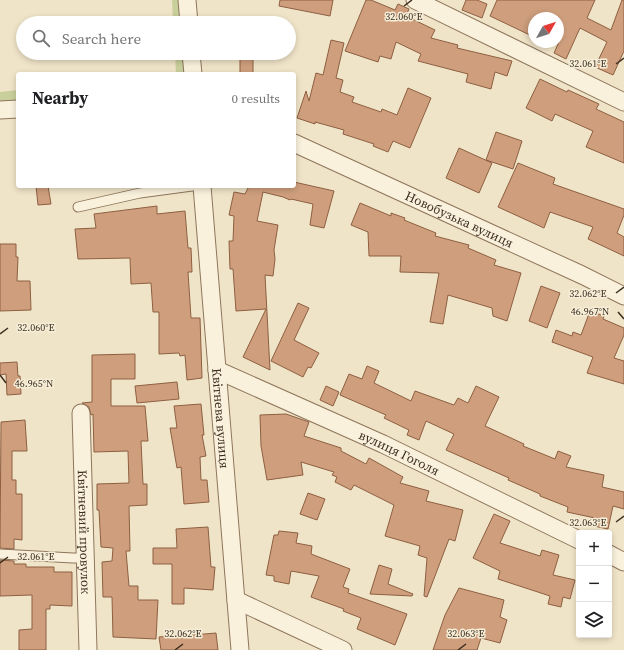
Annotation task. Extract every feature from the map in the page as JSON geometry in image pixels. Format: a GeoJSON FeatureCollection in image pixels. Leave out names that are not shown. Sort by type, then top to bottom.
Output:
{"type":"FeatureCollection","features":[{"type":"Feature","properties":{"kind":"street"},"geometry":{"type":"LineString","coordinates":[[187,0],[188,16]]}},
{"type":"Feature","properties":{"kind":"street"},"geometry":{"type":"LineString","coordinates":[[415,0],[624,102]]}},
{"type":"Feature","properties":{"kind":"street"},"geometry":{"type":"LineString","coordinates":[[192,60],[193,72]]}},
{"type":"Feature","properties":{"kind":"street"},"geometry":{"type":"LineString","coordinates":[[0,110],[16,109]]}},
{"type":"Feature","properties":{"kind":"street","name":"Новобузька вулиця"},"geometry":{"type":"LineString","coordinates":[[296,144],[624,296]]}},
{"type":"Feature","properties":{"kind":"street","name":"Квітнева вулиця"},"geometry":{"type":"LineString","coordinates":[[202,188],[240,650]]}},
{"type":"Feature","properties":{"kind":"street","name":"вулиця Гоголя"},"geometry":{"type":"LineString","coordinates":[[217,370],[383,444],[576,539]]}},
{"type":"Feature","properties":{"kind":"street","name":"Квітневий провулок"},"geometry":{"type":"LineString","coordinates":[[81,413],[88,650]]}},
{"type":"Feature","properties":{"kind":"street"},"geometry":{"type":"LineString","coordinates":[[612,556],[624,562]]}},
{"type":"Feature","properties":{"kind":"street"},"geometry":{"type":"LineString","coordinates":[[236,600],[343,650]]}},
{"type":"Feature","properties":{"kind":"lane"},"geometry":{"type":"LineString","coordinates":[[78,207],[140,193],[177,188]]}},
{"type":"Feature","properties":{"kind":"lane"},"geometry":{"type":"LineString","coordinates":[[0,554],[86,558]]}},
{"type":"Feature","properties":{"kind":"green space"},"geometry":{"type":"Polygon","coordinates":[[[172,0],[182,0],[183,16],[173,16],[172,0]]]}},
{"type":"Feature","properties":{"kind":"green space"},"geometry":{"type":"Polygon","coordinates":[[[175,60],[187,60],[188,72],[176,72],[175,60]]]}},
{"type":"Feature","properties":{"kind":"green space"},"geometry":{"type":"Polygon","coordinates":[[[16,90],[16,104],[0,105],[0,92],[16,90]]]}},
{"type":"Feature","properties":{"kind":"building"},"geometry":{"type":"Polygon","coordinates":[[[280,0],[333,0],[330,16],[279,6],[280,0]]]}},
{"type":"Feature","properties":{"kind":"building"},"geometry":{"type":"Polygon","coordinates":[[[366,0],[371,0],[395,10],[398,4],[409,9],[406,16],[435,30],[431,38],[458,45],[457,48],[512,61],[507,76],[495,72],[491,89],[466,82],[468,74],[418,61],[421,54],[396,42],[391,59],[380,56],[378,62],[345,51],[366,0]]]}},
{"type":"Feature","properties":{"kind":"building"},"geometry":{"type":"Polygon","coordinates":[[[466,0],[477,0],[487,4],[482,18],[462,10],[466,0]]]}},
{"type":"Feature","properties":{"kind":"building"},"geometry":{"type":"Polygon","coordinates":[[[497,0],[595,0],[587,18],[611,30],[622,0],[624,0],[624,51],[613,75],[595,67],[607,42],[580,28],[566,59],[554,53],[556,48],[564,48],[564,12],[528,12],[528,34],[490,16],[497,0]]]}},
{"type":"Feature","properties":{"kind":"building"},"geometry":{"type":"Polygon","coordinates":[[[331,40],[344,43],[336,78],[343,80],[340,92],[354,97],[352,102],[381,112],[382,109],[397,115],[408,88],[431,98],[410,148],[393,141],[388,152],[373,146],[374,144],[343,134],[344,130],[315,122],[315,124],[297,118],[306,91],[309,101],[316,73],[323,75],[331,40]]]}},
{"type":"Feature","properties":{"kind":"building"},"geometry":{"type":"Polygon","coordinates":[[[240,60],[253,60],[253,72],[240,72],[240,60]]]}},
{"type":"Feature","properties":{"kind":"building"},"geometry":{"type":"Polygon","coordinates":[[[540,79],[567,92],[568,90],[599,104],[596,109],[624,122],[624,163],[586,147],[593,131],[555,114],[552,121],[526,108],[540,79]]]}},
{"type":"Feature","properties":{"kind":"building"},"geometry":{"type":"Polygon","coordinates":[[[496,132],[522,141],[513,169],[486,160],[496,132]]]}},
{"type":"Feature","properties":{"kind":"building"},"geometry":{"type":"Polygon","coordinates":[[[459,148],[492,163],[479,193],[446,178],[459,148]]]}},
{"type":"Feature","properties":{"kind":"building"},"geometry":{"type":"Polygon","coordinates":[[[518,163],[555,178],[553,184],[624,209],[624,215],[617,233],[624,237],[624,256],[588,239],[593,227],[550,212],[544,228],[498,207],[518,163]]]}},
{"type":"Feature","properties":{"kind":"building"},"geometry":{"type":"Polygon","coordinates":[[[296,182],[334,191],[324,228],[310,225],[313,204],[290,200],[263,192],[257,221],[278,225],[274,250],[275,259],[273,276],[265,275],[270,370],[243,357],[266,309],[236,311],[233,269],[230,269],[229,241],[233,241],[234,216],[229,215],[234,192],[245,194],[248,188],[296,188],[296,182]]]}},
{"type":"Feature","properties":{"kind":"building"},"geometry":{"type":"Polygon","coordinates":[[[36,188],[48,188],[51,204],[38,205],[36,188]]]}},
{"type":"Feature","properties":{"kind":"building"},"geometry":{"type":"Polygon","coordinates":[[[360,203],[391,216],[391,213],[405,218],[404,220],[436,233],[435,236],[469,245],[468,248],[496,260],[494,265],[521,273],[507,321],[493,316],[492,308],[448,295],[443,324],[430,322],[439,273],[400,272],[401,256],[369,256],[368,232],[351,225],[360,203]]]}},
{"type":"Feature","properties":{"kind":"building"},"geometry":{"type":"Polygon","coordinates":[[[157,206],[157,214],[185,211],[188,248],[191,248],[192,272],[188,272],[191,318],[200,318],[202,378],[187,380],[185,355],[180,356],[179,353],[159,354],[159,312],[153,312],[151,283],[131,284],[130,258],[78,259],[75,229],[96,228],[94,214],[157,206]]]}},
{"type":"Feature","properties":{"kind":"building"},"geometry":{"type":"Polygon","coordinates":[[[0,244],[16,244],[16,257],[18,257],[17,281],[30,281],[31,310],[0,311],[0,244]]]}},
{"type":"Feature","properties":{"kind":"building"},"geometry":{"type":"Polygon","coordinates":[[[541,286],[560,293],[547,328],[529,321],[541,286]]]}},
{"type":"Feature","properties":{"kind":"building"},"geometry":{"type":"Polygon","coordinates":[[[298,303],[309,308],[294,340],[319,353],[311,368],[308,367],[303,377],[271,361],[298,303]]]}},
{"type":"Feature","properties":{"kind":"building"},"geometry":{"type":"Polygon","coordinates":[[[590,311],[604,316],[603,319],[624,328],[624,335],[614,358],[624,361],[624,384],[587,373],[593,357],[552,342],[556,330],[572,336],[573,332],[581,335],[590,311]]]}},
{"type":"Feature","properties":{"kind":"building"},"geometry":{"type":"Polygon","coordinates":[[[135,354],[135,379],[111,379],[111,406],[145,406],[148,441],[141,441],[143,484],[147,484],[147,505],[129,506],[130,551],[126,551],[129,586],[138,586],[138,600],[158,600],[156,639],[113,637],[112,597],[103,597],[102,562],[112,561],[113,548],[101,547],[99,510],[97,510],[97,484],[129,483],[128,451],[94,452],[93,414],[91,415],[89,407],[82,403],[92,402],[92,355],[135,354]]]}},
{"type":"Feature","properties":{"kind":"building"},"geometry":{"type":"Polygon","coordinates":[[[17,362],[18,376],[20,376],[21,394],[7,395],[6,374],[0,375],[0,363],[17,362]]]}},
{"type":"Feature","properties":{"kind":"building"},"geometry":{"type":"Polygon","coordinates":[[[367,366],[379,371],[374,383],[411,401],[415,391],[454,405],[458,398],[468,403],[476,386],[499,397],[485,426],[524,444],[523,446],[555,459],[558,451],[571,456],[566,467],[604,475],[602,487],[624,492],[624,509],[613,506],[608,529],[594,526],[595,518],[567,512],[568,507],[540,496],[540,494],[508,480],[509,478],[446,450],[454,434],[426,421],[419,440],[407,435],[409,430],[384,418],[386,415],[340,395],[349,374],[362,379],[367,366]]]}},
{"type":"Feature","properties":{"kind":"building"},"geometry":{"type":"Polygon","coordinates":[[[177,382],[179,399],[137,403],[135,386],[177,382]]]}},
{"type":"Feature","properties":{"kind":"building"},"geometry":{"type":"Polygon","coordinates":[[[326,386],[339,392],[333,406],[320,400],[326,386]]]}},
{"type":"Feature","properties":{"kind":"building"},"geometry":{"type":"Polygon","coordinates":[[[201,404],[204,435],[202,435],[206,456],[200,457],[201,480],[207,480],[209,502],[184,504],[181,467],[177,468],[170,428],[177,428],[174,406],[201,404]]]}},
{"type":"Feature","properties":{"kind":"building"},"geometry":{"type":"Polygon","coordinates":[[[286,414],[309,422],[304,436],[341,448],[341,451],[366,464],[369,458],[403,477],[400,483],[429,491],[426,501],[463,510],[455,541],[449,539],[427,597],[424,596],[427,558],[418,555],[420,546],[385,536],[394,505],[354,485],[351,490],[335,482],[337,477],[332,475],[334,472],[301,462],[303,475],[267,480],[261,446],[260,415],[286,414]]]}},
{"type":"Feature","properties":{"kind":"building"},"geometry":{"type":"Polygon","coordinates":[[[25,420],[27,451],[12,451],[12,480],[16,480],[16,494],[22,494],[22,540],[14,539],[14,549],[0,548],[1,422],[25,420]]]}},
{"type":"Feature","properties":{"kind":"building"},"geometry":{"type":"Polygon","coordinates":[[[308,493],[325,499],[317,520],[300,514],[308,493]]]}},
{"type":"Feature","properties":{"kind":"building"},"geometry":{"type":"Polygon","coordinates":[[[494,514],[510,521],[500,543],[540,556],[542,550],[559,555],[553,575],[575,580],[570,599],[563,597],[561,607],[548,604],[550,596],[498,579],[500,571],[473,558],[494,514]]]}},
{"type":"Feature","properties":{"kind":"building"},"geometry":{"type":"Polygon","coordinates":[[[208,527],[211,567],[215,567],[213,590],[184,588],[184,604],[172,604],[172,564],[153,564],[153,548],[177,548],[176,529],[208,527]]]}},
{"type":"Feature","properties":{"kind":"building"},"geometry":{"type":"Polygon","coordinates":[[[279,531],[298,533],[296,543],[312,546],[311,554],[350,569],[343,587],[349,589],[348,593],[407,614],[395,645],[357,629],[361,618],[343,611],[344,609],[311,597],[319,576],[291,571],[289,584],[274,581],[274,576],[266,575],[274,535],[278,535],[279,531]]]}},
{"type":"Feature","properties":{"kind":"building"},"geometry":{"type":"Polygon","coordinates":[[[0,560],[14,561],[14,564],[26,564],[26,567],[54,567],[54,572],[72,572],[72,606],[50,605],[50,609],[46,609],[46,650],[19,650],[19,630],[32,629],[32,595],[0,596],[0,560]]]}},
{"type":"Feature","properties":{"kind":"building"},"geometry":{"type":"Polygon","coordinates":[[[379,565],[392,569],[388,584],[413,594],[412,596],[370,594],[379,565]]]}},
{"type":"Feature","properties":{"kind":"building"},"geometry":{"type":"Polygon","coordinates":[[[459,588],[504,600],[500,617],[507,620],[500,643],[481,638],[477,650],[433,650],[445,615],[459,588]]]}},
{"type":"Feature","properties":{"kind":"building"},"geometry":{"type":"Polygon","coordinates":[[[216,633],[218,650],[161,650],[159,637],[216,633]]]}}]}
